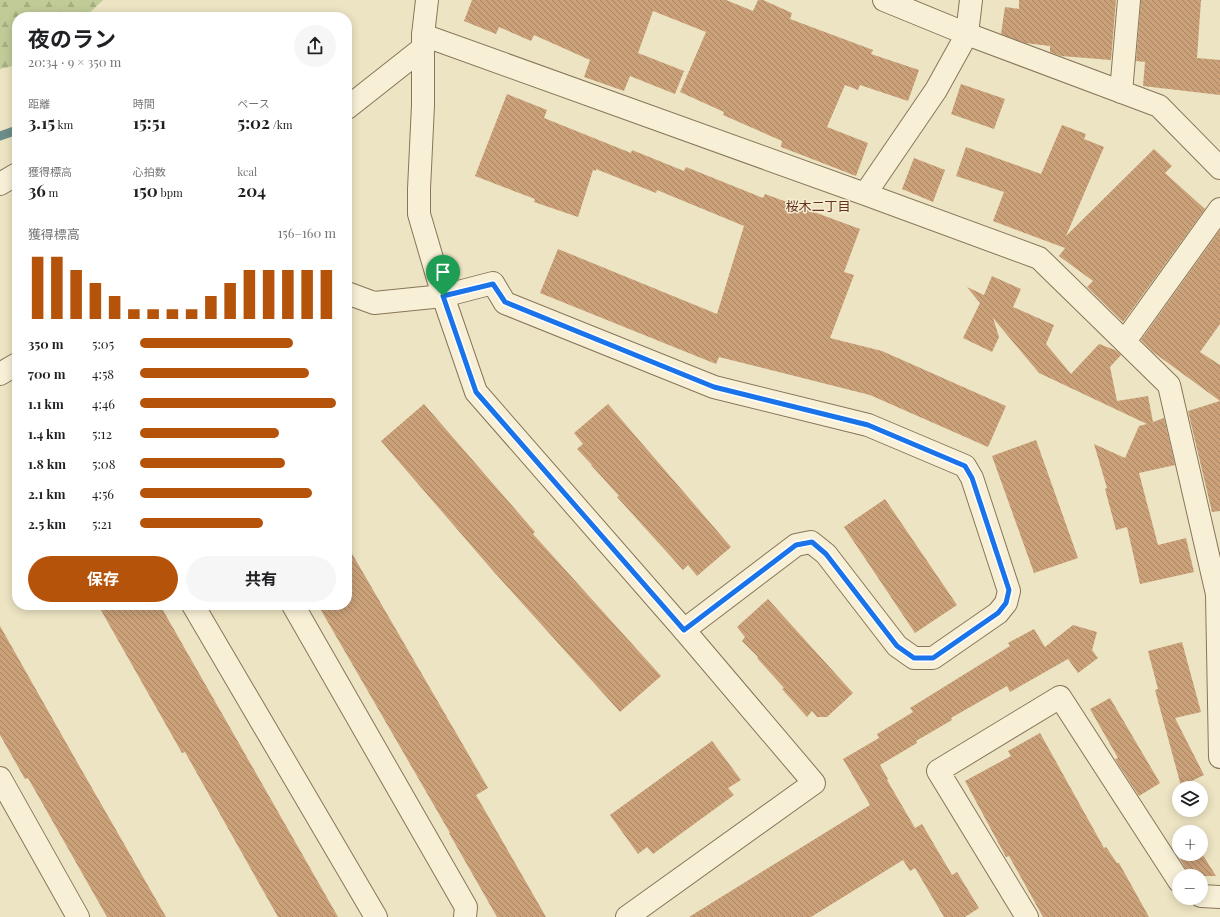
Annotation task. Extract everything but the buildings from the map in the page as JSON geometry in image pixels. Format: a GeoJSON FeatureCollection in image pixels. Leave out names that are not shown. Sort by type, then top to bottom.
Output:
{"type":"FeatureCollection","features":[{"type":"Feature","properties":{"kind":"street"},"geometry":{"type":"LineString","coordinates":[[427,0],[423,42],[423,106],[419,214],[443,296],[476,392],[684,630],[814,783],[632,915]]}},
{"type":"Feature","properties":{"kind":"street"},"geometry":{"type":"LineString","coordinates":[[884,0],[967,34],[1159,106],[1220,168]]}},
{"type":"Feature","properties":{"kind":"street"},"geometry":{"type":"LineString","coordinates":[[865,194],[936,90],[967,34],[971,0]]}},
{"type":"Feature","properties":{"kind":"street"},"geometry":{"type":"LineString","coordinates":[[1121,92],[1129,0]]}},
{"type":"Feature","properties":{"kind":"street"},"geometry":{"type":"LineString","coordinates":[[352,104],[423,42]]}},
{"type":"Feature","properties":{"kind":"street"},"geometry":{"type":"LineString","coordinates":[[423,42],[865,194],[1039,258],[1169,385],[1218,589],[1220,757]]}},
{"type":"Feature","properties":{"kind":"street"},"geometry":{"type":"LineString","coordinates":[[0,184],[12,177]]}},
{"type":"Feature","properties":{"kind":"street"},"geometry":{"type":"LineString","coordinates":[[1125,341],[1220,209]]}},
{"type":"Feature","properties":{"kind":"street"},"geometry":{"type":"LineString","coordinates":[[352,295],[374,303],[443,296],[493,284],[505,302],[714,387],[868,425],[965,466],[972,478],[1009,590],[1006,603],[998,613],[933,658],[914,658],[897,646],[826,554],[812,542],[796,545],[684,630]]}},
{"type":"Feature","properties":{"kind":"street"},"geometry":{"type":"LineString","coordinates":[[0,374],[12,367]]}},
{"type":"Feature","properties":{"kind":"street"},"geometry":{"type":"LineString","coordinates":[[196,610],[376,917]]}},
{"type":"Feature","properties":{"kind":"street"},"geometry":{"type":"LineString","coordinates":[[296,610],[466,907],[465,917]]}},
{"type":"Feature","properties":{"kind":"street"},"geometry":{"type":"LineString","coordinates":[[1027,917],[938,771],[1060,697],[1172,870]]}},
{"type":"Feature","properties":{"kind":"street"},"geometry":{"type":"LineString","coordinates":[[0,778],[78,917]]}},
{"type":"Feature","properties":{"kind":"street"},"geometry":{"type":"LineString","coordinates":[[1208,896],[1220,897]]}},
{"type":"Feature","properties":{"kind":"green space"},"geometry":{"type":"Polygon","coordinates":[[[0,0],[103,0],[90,12],[12,12],[12,66],[0,69],[0,0]]]}},
{"type":"Feature","properties":{"kind":"waterway"},"geometry":{"type":"LineString","coordinates":[[0,136],[12,132]]}},
{"type":"Feature","properties":{"kind":"district","name":"桜木二丁目"},"geometry":{"type":"Point","coordinates":[818,206]}},
{"type":"Feature","properties":{"kind":"route"},"geometry":{"type":"LineString","coordinates":[[493,284],[505,302],[714,387],[868,425],[965,466],[972,478],[1009,590],[1006,603],[998,613],[933,658],[914,658],[897,646],[826,554],[812,542],[796,545],[684,630],[476,392],[443,296],[493,284]]}}]}
